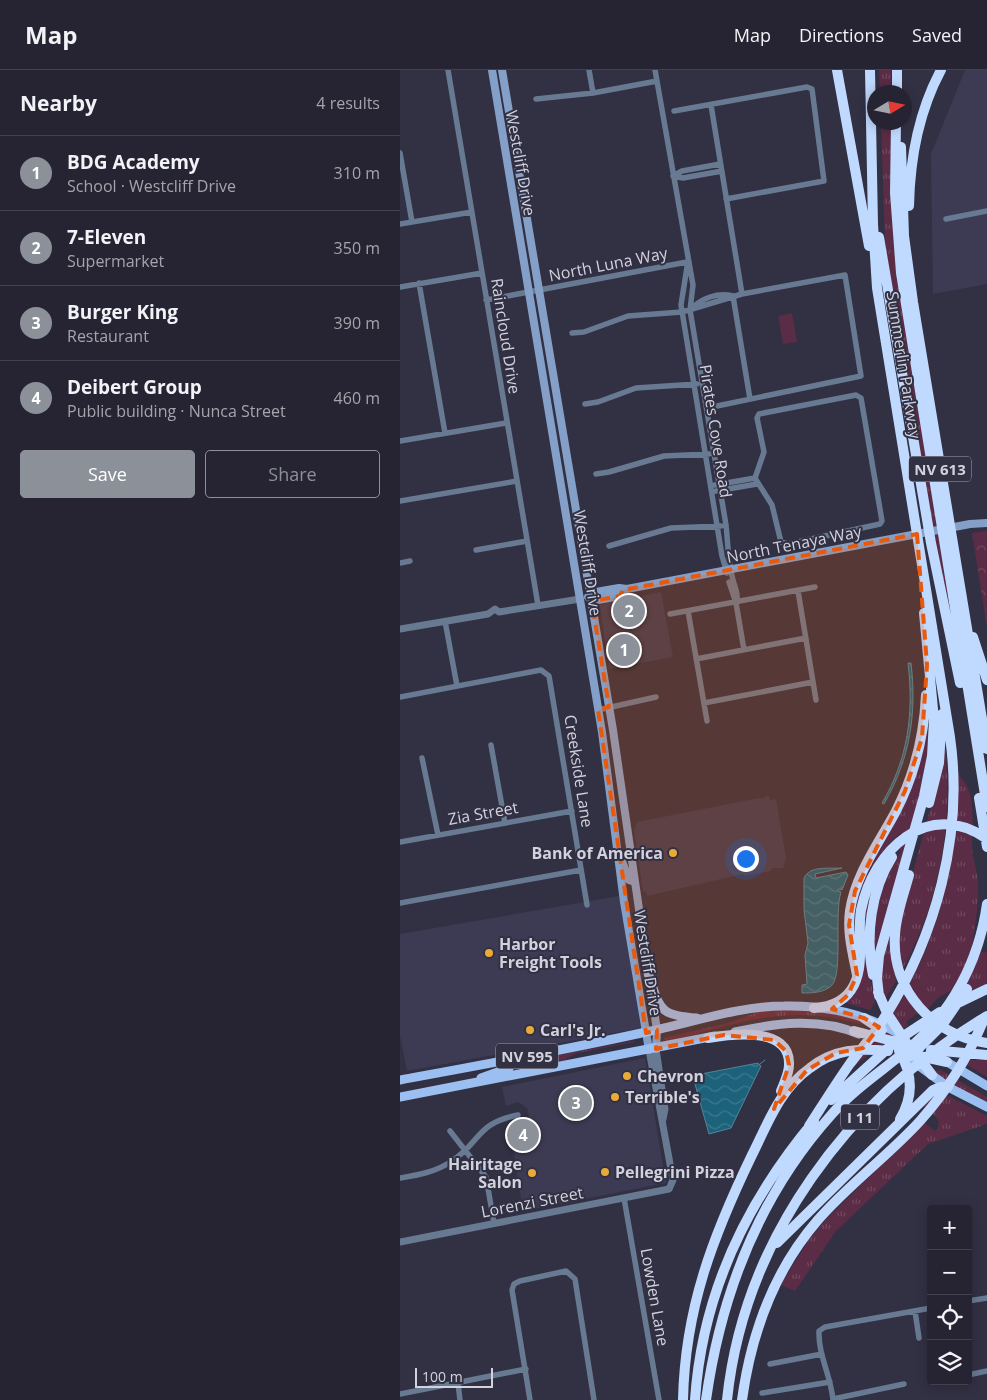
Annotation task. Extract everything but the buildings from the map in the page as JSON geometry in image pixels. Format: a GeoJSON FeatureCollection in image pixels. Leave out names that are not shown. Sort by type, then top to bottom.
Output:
{"type":"FeatureCollection","features":[{"type":"Feature","properties":{"kind":"highway"},"geometry":{"type":"LineString","coordinates":[[837,70],[862,218],[876,272]]}},
{"type":"Feature","properties":{"kind":"highway","name":"Summerlin Parkway"},"geometry":{"type":"LineString","coordinates":[[870,70],[872,188],[876,272],[882,322],[943,691]]}},
{"type":"Feature","properties":{"kind":"highway"},"geometry":{"type":"LineString","coordinates":[[898,85],[899,70]]}},
{"type":"Feature","properties":{"kind":"highway"},"geometry":{"type":"LineString","coordinates":[[908,266],[911,160],[922,113],[942,70]]}},
{"type":"Feature","properties":{"kind":"highway"},"geometry":{"type":"LineString","coordinates":[[896,130],[894,181],[900,267],[976,762],[987,847]]}},
{"type":"Feature","properties":{"kind":"highway","name":"Summerlin Parkway"},"geometry":{"type":"LineString","coordinates":[[901,130],[903,210],[908,266],[964,608]]}},
{"type":"Feature","properties":{"kind":"highway"},"geometry":{"type":"LineString","coordinates":[[872,188],[889,301],[931,544],[976,762],[987,806]]}},
{"type":"Feature","properties":{"kind":"highway"},"geometry":{"type":"LineString","coordinates":[[879,996],[877,978],[878,959],[932,761],[934,720],[927,666],[919,551]]}},
{"type":"Feature","properties":{"kind":"highway"},"geometry":{"type":"LineString","coordinates":[[964,608],[987,680]]}},
{"type":"Feature","properties":{"kind":"highway"},"geometry":{"type":"LineString","coordinates":[[964,608],[987,749]]}},
{"type":"Feature","properties":{"kind":"highway"},"geometry":{"type":"LineString","coordinates":[[857,975],[849,930],[852,900],[860,878],[901,801],[914,771],[924,726],[927,666]]}},
{"type":"Feature","properties":{"kind":"highway"},"geometry":{"type":"LineString","coordinates":[[943,691],[941,748],[936,776],[895,927],[894,946],[898,967],[911,996],[928,1017],[953,1033],[982,1042]]}},
{"type":"Feature","properties":{"kind":"highway"},"geometry":{"type":"LineString","coordinates":[[809,1126],[850,1064],[871,1038],[890,1009],[914,964],[934,911],[947,856],[953,799],[951,743],[943,691]]}},
{"type":"Feature","properties":{"kind":"highway"},"geometry":{"type":"LineString","coordinates":[[814,1008],[832,1005],[842,1000],[852,989],[857,975],[859,924],[865,896],[879,866],[901,840],[915,831],[939,824],[959,826],[983,837]]}},
{"type":"Feature","properties":{"kind":"highway"},"geometry":{"type":"LineString","coordinates":[[901,840],[882,879],[872,918],[870,959],[879,996],[902,1036],[932,1074]]}},
{"type":"Feature","properties":{"kind":"highway"},"geometry":{"type":"LineString","coordinates":[[706,1400],[720,1325],[749,1250],[778,1188],[820,1128],[849,1097],[919,1039],[945,1010],[969,968],[980,938],[987,904]]}},
{"type":"Feature","properties":{"kind":"highway"},"geometry":{"type":"LineString","coordinates":[[712,1400],[727,1321],[749,1250],[782,1193],[821,1137],[848,1107],[920,1049],[947,1020],[973,977],[987,940]]}},
{"type":"Feature","properties":{"kind":"highway","name":"I 11"},"geometry":{"type":"LineString","coordinates":[[695,1400],[702,1339],[723,1270],[744,1224],[761,1195],[809,1126],[857,1075],[896,1041],[938,1014],[987,989]]}},
{"type":"Feature","properties":{"kind":"highway"},"geometry":{"type":"LineString","coordinates":[[742,1400],[761,1319],[776,1284],[794,1251],[830,1207],[920,1121],[944,1091],[962,1063],[987,1009]]}},
{"type":"Feature","properties":{"kind":"highway","name":"I 11"},"geometry":{"type":"LineString","coordinates":[[727,1400],[732,1363],[740,1328],[770,1251],[814,1174],[861,1116],[918,1063],[987,1016]]}},
{"type":"Feature","properties":{"kind":"highway"},"geometry":{"type":"LineString","coordinates":[[864,1018],[880,1028],[891,1040],[900,1052],[908,1070],[911,1090],[904,1113],[895,1126]]}},
{"type":"Feature","properties":{"kind":"highway"},"geometry":{"type":"LineString","coordinates":[[854,1032],[926,1049],[961,1054],[987,1055]]}},
{"type":"Feature","properties":{"kind":"highway"},"geometry":{"type":"LineString","coordinates":[[708,1038],[735,1034],[762,1036],[774,1040],[782,1046],[787,1054],[789,1065],[774,1109]]}},
{"type":"Feature","properties":{"kind":"highway"},"geometry":{"type":"LineString","coordinates":[[683,1400],[689,1328],[704,1266],[726,1209],[774,1109],[785,1091],[818,1062],[843,1051],[865,1048],[900,1052],[947,1062]]}},
{"type":"Feature","properties":{"kind":"highway"},"geometry":{"type":"LineString","coordinates":[[770,1251],[932,1090],[948,1087]]}},
{"type":"Feature","properties":{"kind":"main road","name":"Westcliff Drive"},"geometry":{"type":"LineString","coordinates":[[493,70],[493,80],[534,292]]}},
{"type":"Feature","properties":{"kind":"main road","name":"Westcliff Drive"},"geometry":{"type":"LineString","coordinates":[[502,70],[534,292],[585,598],[598,710],[632,951],[652,1031],[652,1050]]}},
{"type":"Feature","properties":{"kind":"main road","name":"North Tenaya Way"},"geometry":{"type":"LineString","coordinates":[[970,524],[987,518]]}},
{"type":"Feature","properties":{"kind":"main road","name":"North Tenaya Way"},"geometry":{"type":"LineString","coordinates":[[585,598],[596,592],[619,588],[623,590],[970,524],[987,523]]}},
{"type":"Feature","properties":{"kind":"main road","name":"Westcliff Drive"},"geometry":{"type":"LineString","coordinates":[[585,598],[609,708],[624,817],[644,937],[652,1050]]}},
{"type":"Feature","properties":{"kind":"main road"},"geometry":{"type":"LineString","coordinates":[[613,818],[624,817]]}},
{"type":"Feature","properties":{"kind":"main road"},"geometry":{"type":"LineString","coordinates":[[617,852],[624,862],[629,880],[635,882]]}},
{"type":"Feature","properties":{"kind":"main road"},"geometry":{"type":"LineString","coordinates":[[632,951],[640,948],[644,937]]}},
{"type":"Feature","properties":{"kind":"main road"},"geometry":{"type":"LineString","coordinates":[[648,973],[658,1000],[665,1011],[676,1016],[707,1018]]}},
{"type":"Feature","properties":{"kind":"main road","name":"NV 595"},"geometry":{"type":"LineString","coordinates":[[400,1080],[766,1007],[835,1010],[864,1018],[926,1049],[987,1086]]}},
{"type":"Feature","properties":{"kind":"main road","name":"NV 595"},"geometry":{"type":"LineString","coordinates":[[400,1097],[789,1023],[824,1025],[854,1032],[900,1052],[948,1087],[987,1107]]}},
{"type":"Feature","properties":{"kind":"main road"},"geometry":{"type":"LineString","coordinates":[[469,1084],[497,1070],[509,1068],[516,1058]]}},
{"type":"Feature","properties":{"kind":"street","name":"Raincloud Drive"},"geometry":{"type":"LineString","coordinates":[[448,70],[538,605]]}},
{"type":"Feature","properties":{"kind":"street"},"geometry":{"type":"LineString","coordinates":[[589,70],[593,93]]}},
{"type":"Feature","properties":{"kind":"street","name":"Pirates Cove Road"},"geometry":{"type":"LineString","coordinates":[[655,70],[687,262],[693,285],[690,310],[731,556],[728,570]]}},
{"type":"Feature","properties":{"kind":"street"},"geometry":{"type":"LineString","coordinates":[[536,99],[593,93],[656,81]]}},
{"type":"Feature","properties":{"kind":"street"},"geometry":{"type":"LineString","coordinates":[[674,111],[807,87],[812,89],[824,181],[726,199]]}},
{"type":"Feature","properties":{"kind":"street"},"geometry":{"type":"LineString","coordinates":[[710,105],[742,294]]}},
{"type":"Feature","properties":{"kind":"street"},"geometry":{"type":"LineString","coordinates":[[400,154],[412,222]]}},
{"type":"Feature","properties":{"kind":"street"},"geometry":{"type":"LineString","coordinates":[[673,176],[682,171],[720,164]]}},
{"type":"Feature","properties":{"kind":"street"},"geometry":{"type":"LineString","coordinates":[[673,176],[682,178],[722,171]]}},
{"type":"Feature","properties":{"kind":"street"},"geometry":{"type":"LineString","coordinates":[[946,219],[987,211]]}},
{"type":"Feature","properties":{"kind":"street"},"geometry":{"type":"LineString","coordinates":[[400,224],[472,212]]}},
{"type":"Feature","properties":{"kind":"street","name":"North Luna Way"},"geometry":{"type":"LineString","coordinates":[[486,300],[687,262]]}},
{"type":"Feature","properties":{"kind":"street","name":"Pirates Cove Road"},"geometry":{"type":"LineString","coordinates":[[687,262],[682,312],[711,489],[736,603],[744,650]]}},
{"type":"Feature","properties":{"kind":"street"},"geometry":{"type":"LineString","coordinates":[[400,287],[482,273]]}},
{"type":"Feature","properties":{"kind":"street"},"geometry":{"type":"LineString","coordinates":[[572,333],[584,332],[628,316],[690,310],[697,302],[720,294],[733,296],[845,275],[861,376],[717,406]]}},
{"type":"Feature","properties":{"kind":"street"},"geometry":{"type":"LineString","coordinates":[[420,283],[445,433]]}},
{"type":"Feature","properties":{"kind":"street"},"geometry":{"type":"LineString","coordinates":[[733,296],[750,399]]}},
{"type":"Feature","properties":{"kind":"street"},"geometry":{"type":"LineString","coordinates":[[584,404],[598,402],[636,388],[702,383]]}},
{"type":"Feature","properties":{"kind":"street"},"geometry":{"type":"LineString","coordinates":[[856,395],[861,398],[882,521],[880,524],[788,544],[781,542],[772,505],[756,481],[764,452],[757,418],[759,414],[856,395]]}},
{"type":"Feature","properties":{"kind":"street"},"geometry":{"type":"LineString","coordinates":[[400,441],[506,423]]}},
{"type":"Feature","properties":{"kind":"street"},"geometry":{"type":"LineString","coordinates":[[596,474],[664,456],[714,453]]}},
{"type":"Feature","properties":{"kind":"street"},"geometry":{"type":"LineString","coordinates":[[400,501],[517,481]]}},
{"type":"Feature","properties":{"kind":"street"},"geometry":{"type":"LineString","coordinates":[[711,489],[756,481]]}},
{"type":"Feature","properties":{"kind":"street"},"geometry":{"type":"LineString","coordinates":[[609,546],[671,528],[718,527],[726,525]]}},
{"type":"Feature","properties":{"kind":"street"},"geometry":{"type":"LineString","coordinates":[[476,550],[527,541]]}},
{"type":"Feature","properties":{"kind":"street"},"geometry":{"type":"LineString","coordinates":[[400,563],[410,561]]}},
{"type":"Feature","properties":{"kind":"street"},"geometry":{"type":"LineString","coordinates":[[670,614],[815,587]]}},
{"type":"Feature","properties":{"kind":"street"},"geometry":{"type":"LineString","coordinates":[[798,591],[816,700]]}},
{"type":"Feature","properties":{"kind":"street"},"geometry":{"type":"LineString","coordinates":[[400,629],[488,614],[495,609],[498,612],[585,598]]}},
{"type":"Feature","properties":{"kind":"street"},"geometry":{"type":"LineString","coordinates":[[688,611],[707,721]]}},
{"type":"Feature","properties":{"kind":"street"},"geometry":{"type":"LineString","coordinates":[[400,696],[457,686],[445,621]]}},
{"type":"Feature","properties":{"kind":"street"},"geometry":{"type":"LineString","coordinates":[[696,659],[806,638]]}},
{"type":"Feature","properties":{"kind":"street","name":"Creekside Lane"},"geometry":{"type":"LineString","coordinates":[[457,686],[541,670],[549,676],[587,905]]}},
{"type":"Feature","properties":{"kind":"street"},"geometry":{"type":"LineString","coordinates":[[704,703],[813,682]]}},
{"type":"Feature","properties":{"kind":"street"},"geometry":{"type":"LineString","coordinates":[[598,710],[656,697]]}},
{"type":"Feature","properties":{"kind":"street"},"geometry":{"type":"LineString","coordinates":[[491,745],[505,823]]}},
{"type":"Feature","properties":{"kind":"street"},"geometry":{"type":"LineString","coordinates":[[422,758],[438,835]]}},
{"type":"Feature","properties":{"kind":"street","name":"Zia Street"},"geometry":{"type":"LineString","coordinates":[[400,842],[572,811]]}},
{"type":"Feature","properties":{"kind":"street"},"geometry":{"type":"LineString","coordinates":[[400,904],[581,870]]}},
{"type":"Feature","properties":{"kind":"street","name":"Westcliff Drive"},"geometry":{"type":"LineString","coordinates":[[652,1050],[666,1109],[663,1119],[673,1180],[669,1189]]}},
{"type":"Feature","properties":{"kind":"street"},"geometry":{"type":"LineString","coordinates":[[400,1178],[439,1169],[454,1160],[494,1121],[518,1115]]}},
{"type":"Feature","properties":{"kind":"street"},"geometry":{"type":"LineString","coordinates":[[450,1131],[486,1177],[494,1223]]}},
{"type":"Feature","properties":{"kind":"street","name":"Lorenzi Street"},"geometry":{"type":"LineString","coordinates":[[400,1242],[669,1189]]}},
{"type":"Feature","properties":{"kind":"street","name":"Lowden Lane"},"geometry":{"type":"LineString","coordinates":[[624,1198],[659,1400]]}},
{"type":"Feature","properties":{"kind":"street"},"geometry":{"type":"LineString","coordinates":[[530,1400],[512,1290],[514,1284],[566,1271],[575,1279],[594,1400]]}},
{"type":"Feature","properties":{"kind":"street"},"geometry":{"type":"LineString","coordinates":[[972,1300],[987,1298]]}},
{"type":"Feature","properties":{"kind":"street"},"geometry":{"type":"LineString","coordinates":[[904,1384],[833,1399],[822,1354],[819,1331],[850,1323],[927,1309]]}},
{"type":"Feature","properties":{"kind":"street"},"geometry":{"type":"LineString","coordinates":[[914,1311],[919,1338]]}},
{"type":"Feature","properties":{"kind":"street"},"geometry":{"type":"LineString","coordinates":[[770,1364],[822,1354]]}},
{"type":"Feature","properties":{"kind":"street"},"geometry":{"type":"LineString","coordinates":[[400,1394],[526,1369]]}},
{"type":"Feature","properties":{"kind":"street"},"geometry":{"type":"LineString","coordinates":[[972,1374],[987,1371]]}},
{"type":"Feature","properties":{"kind":"street"},"geometry":{"type":"LineString","coordinates":[[762,1393],[830,1382]]}},
{"type":"Feature","properties":{"kind":"street"},"geometry":{"type":"LineString","coordinates":[[458,1383],[460,1400]]}},
{"type":"Feature","properties":{"kind":"highlighted area"},"geometry":{"type":"Polygon","coordinates":[[[917,534],[927,665],[922,738],[905,791],[855,891],[849,925],[857,975],[848,995],[832,1009],[864,1018],[879,1027],[863,1048],[836,1053],[807,1070],[774,1109],[789,1065],[786,1051],[774,1040],[724,1035],[656,1049],[657,1030],[646,1033],[598,710],[609,707],[591,597],[598,600],[620,596],[623,590],[917,534]]]}},
{"type":"Feature","properties":{"kind":"shaded area"},"geometry":{"type":"Polygon","coordinates":[[[965,70],[987,70],[987,284],[933,294],[931,154],[965,70]]]}},
{"type":"Feature","properties":{"kind":"shaded area"},"geometry":{"type":"Polygon","coordinates":[[[661,592],[673,657],[609,669],[600,605],[661,592]]]}},
{"type":"Feature","properties":{"kind":"shaded area"},"geometry":{"type":"Polygon","coordinates":[[[769,796],[770,800],[776,799],[786,858],[783,868],[772,868],[771,871],[744,876],[743,874],[647,896],[646,891],[643,892],[634,830],[637,822],[759,798],[764,799],[764,797],[769,796]]]}},
{"type":"Feature","properties":{"kind":"shaded area"},"geometry":{"type":"Polygon","coordinates":[[[619,896],[641,1028],[407,1071],[400,1036],[400,934],[619,896]]]}},
{"type":"Feature","properties":{"kind":"shaded area"},"geometry":{"type":"Polygon","coordinates":[[[645,1058],[666,1183],[523,1211],[510,1129],[526,1124],[529,1115],[527,1108],[518,1102],[506,1106],[502,1087],[645,1058]]]}},
{"type":"Feature","properties":{"kind":"green space"},"geometry":{"type":"Polygon","coordinates":[[[879,70],[891,70],[891,85],[880,85],[879,70]]]}},
{"type":"Feature","properties":{"kind":"green space"},"geometry":{"type":"Polygon","coordinates":[[[881,130],[891,130],[891,200],[898,283],[959,664],[933,539],[885,242],[881,130]]]}},
{"type":"Feature","properties":{"kind":"green space"},"geometry":{"type":"Polygon","coordinates":[[[792,313],[797,342],[783,344],[778,316],[792,313]]]}},
{"type":"Feature","properties":{"kind":"green space"},"geometry":{"type":"Polygon","coordinates":[[[987,531],[987,628],[972,533],[987,531]]]}},
{"type":"Feature","properties":{"kind":"green space"},"geometry":{"type":"Polygon","coordinates":[[[928,720],[927,755],[918,804],[875,957],[873,943],[879,897],[894,861],[900,853],[901,833],[881,853],[867,877],[858,902],[852,930],[858,890],[887,834],[928,720]]]}},
{"type":"Feature","properties":{"kind":"green space"},"geometry":{"type":"Polygon","coordinates":[[[944,738],[947,772],[947,807],[944,841],[938,874],[929,907],[917,939],[903,969],[885,999],[880,973],[891,925],[902,912],[937,784],[944,738]]]}},
{"type":"Feature","properties":{"kind":"green space"},"geometry":{"type":"Polygon","coordinates":[[[958,775],[968,789],[973,817],[972,849],[978,890],[972,947],[986,953],[987,950],[987,983],[970,991],[953,990],[939,997],[926,1011],[918,1013],[906,1022],[908,1025],[853,1067],[900,1002],[926,949],[936,921],[951,863],[955,834],[958,775]]]}},
{"type":"Feature","properties":{"kind":"green space"},"geometry":{"type":"Polygon","coordinates":[[[873,886],[867,963],[875,1002],[870,1010],[848,1004],[846,1001],[854,992],[865,911],[873,886]]]}},
{"type":"Feature","properties":{"kind":"green space"},"geometry":{"type":"Polygon","coordinates":[[[794,1009],[834,1013],[863,1021],[860,1024],[808,1015],[785,1015],[739,1023],[667,1041],[664,1039],[728,1023],[758,1012],[794,1009]]]}},
{"type":"Feature","properties":{"kind":"green space"},"geometry":{"type":"Polygon","coordinates":[[[635,1042],[577,1053],[564,1060],[497,1073],[514,1068],[517,1063],[635,1042]]]}},
{"type":"Feature","properties":{"kind":"green space"},"geometry":{"type":"Polygon","coordinates":[[[970,1060],[987,1060],[987,1077],[967,1065],[970,1060]]]}},
{"type":"Feature","properties":{"kind":"green space"},"geometry":{"type":"Polygon","coordinates":[[[939,1069],[987,1097],[987,1104],[957,1088],[935,1072],[939,1069]]]}},
{"type":"Feature","properties":{"kind":"green space"},"geometry":{"type":"Polygon","coordinates":[[[941,1092],[987,1116],[987,1124],[928,1144],[836,1231],[795,1291],[781,1285],[808,1241],[828,1217],[925,1123],[935,1131],[938,1127],[938,1120],[923,1106],[934,1094],[941,1092]]]}},
{"type":"Feature","properties":{"kind":"water"},"geometry":{"type":"Polygon","coordinates":[[[908,663],[911,663],[913,682],[910,736],[900,770],[884,804],[882,803],[898,770],[907,736],[910,700],[908,663]]]}},
{"type":"Feature","properties":{"kind":"water"},"geometry":{"type":"Polygon","coordinates":[[[842,868],[815,874],[816,878],[846,872],[848,875],[842,890],[839,889],[838,891],[841,892],[835,978],[832,985],[826,990],[802,993],[802,985],[807,984],[805,955],[808,943],[804,910],[804,878],[815,869],[842,868]]]}},
{"type":"Feature","properties":{"kind":"water"},"geometry":{"type":"Polygon","coordinates":[[[758,1063],[761,1066],[731,1128],[709,1134],[695,1084],[696,1075],[758,1063]]]}},
{"type":"Feature","properties":{"kind":"waterway"},"geometry":{"type":"LineString","coordinates":[[760,1064],[765,1060]]}},
{"type":"Feature","properties":{"kind":"place","name":"7-Eleven"},"geometry":{"type":"Point","coordinates":[629,611]}},
{"type":"Feature","properties":{"kind":"place","name":"BDG Academy"},"geometry":{"type":"Point","coordinates":[624,650]}},
{"type":"Feature","properties":{"kind":"place","name":"Bank of America"},"geometry":{"type":"Point","coordinates":[673,853]}},
{"type":"Feature","properties":{"kind":"place","name":"Harbor Freight Tools"},"geometry":{"type":"Point","coordinates":[489,953]}},
{"type":"Feature","properties":{"kind":"place","name":"Carl's Jr."},"geometry":{"type":"Point","coordinates":[530,1030]}},
{"type":"Feature","properties":{"kind":"place","name":"Chevron"},"geometry":{"type":"Point","coordinates":[627,1076]}},
{"type":"Feature","properties":{"kind":"place","name":"Terrible's"},"geometry":{"type":"Point","coordinates":[615,1097]}},
{"type":"Feature","properties":{"kind":"place","name":"Burger King"},"geometry":{"type":"Point","coordinates":[576,1103]}},
{"type":"Feature","properties":{"kind":"place","name":"Deibert Group"},"geometry":{"type":"Point","coordinates":[523,1135]}},
{"type":"Feature","properties":{"kind":"place","name":"Pellegrini Pizza"},"geometry":{"type":"Point","coordinates":[605,1172]}},
{"type":"Feature","properties":{"kind":"place","name":"Hairitage Salon"},"geometry":{"type":"Point","coordinates":[532,1173]}}]}
